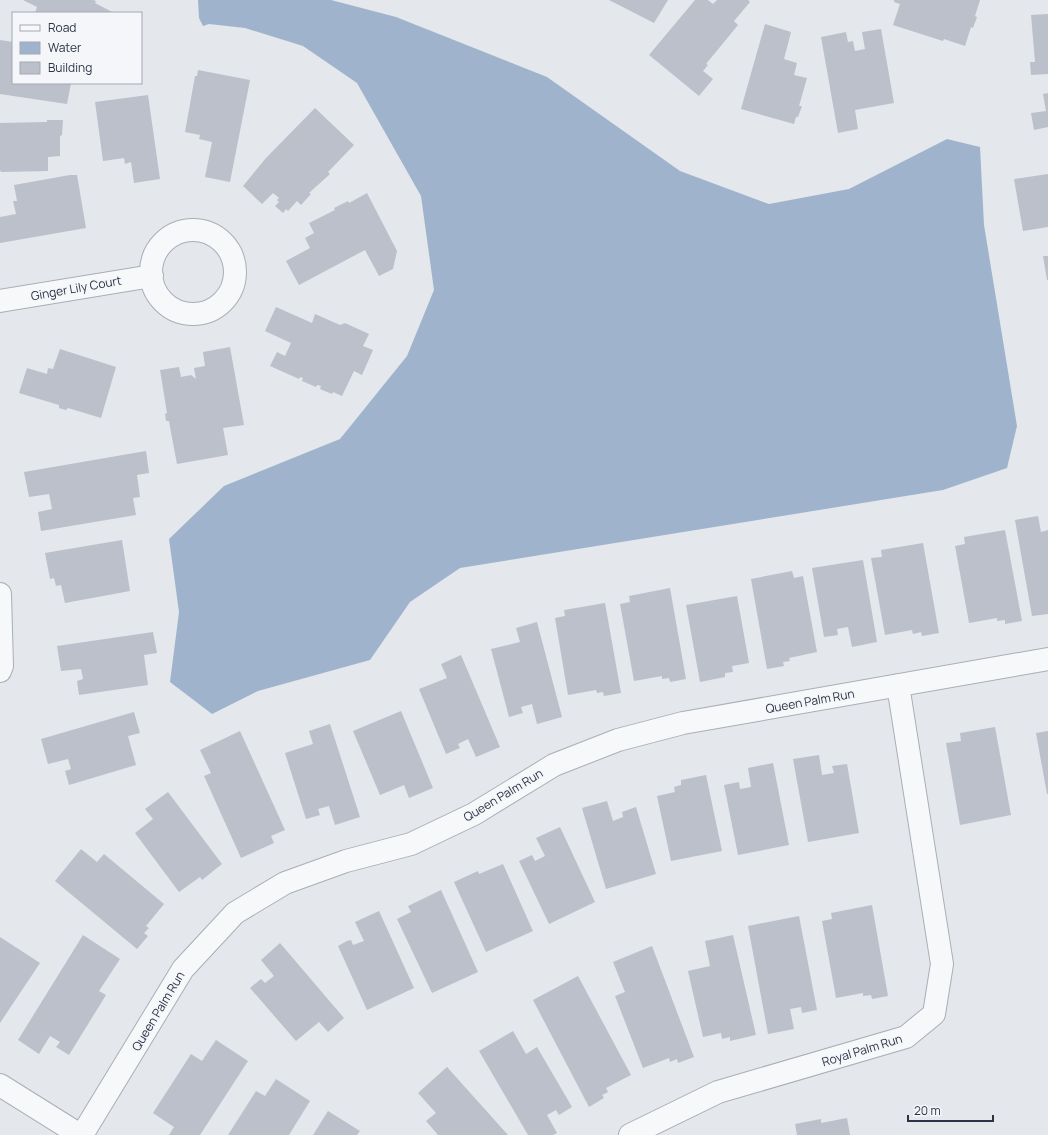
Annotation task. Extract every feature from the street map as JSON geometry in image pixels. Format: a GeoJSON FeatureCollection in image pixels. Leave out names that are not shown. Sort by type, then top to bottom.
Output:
{"type":"FeatureCollection","features":[{"type":"Feature","properties":{"kind":"street","name":"Ginger Lily Court"},"geometry":{"type":"LineString","coordinates":[[0,301],[152,276]]}},
{"type":"Feature","properties":{"kind":"street"},"geometry":{"type":"LineString","coordinates":[[0,594],[2,666],[0,671]]}},
{"type":"Feature","properties":{"kind":"street","name":"Queen Palm Run"},"geometry":{"type":"LineString","coordinates":[[81,1135],[183,969],[236,913],[285,883],[346,861],[411,844],[474,814],[554,765],[618,740],[683,723],[1048,659]]}},
{"type":"Feature","properties":{"kind":"street","name":"Royal Palm Run"},"geometry":{"type":"LineString","coordinates":[[630,1135],[718,1092],[906,1037],[934,1014],[942,964],[898,685]]}},
{"type":"Feature","properties":{"kind":"street"},"geometry":{"type":"LineString","coordinates":[[0,1085],[81,1135]]}},
{"type":"Feature","properties":{"kind":"water"},"geometry":{"type":"Polygon","coordinates":[[[198,0],[331,0],[396,17],[547,77],[680,171],[769,204],[849,189],[947,139],[980,147],[984,225],[1017,426],[1007,468],[943,490],[460,568],[410,602],[370,660],[258,691],[212,714],[170,682],[179,612],[169,539],[224,486],[340,439],[407,356],[434,290],[421,196],[357,83],[303,46],[245,28],[209,24],[203,26],[199,18],[198,0]]]}},
{"type":"Feature","properties":{"kind":"building"},"geometry":{"type":"Polygon","coordinates":[[[23,0],[93,0],[96,1],[95,3],[112,12],[35,12],[37,7],[23,0]]]}},
{"type":"Feature","properties":{"kind":"building"},"geometry":{"type":"Polygon","coordinates":[[[609,0],[668,0],[654,23],[609,0]]]}},
{"type":"Feature","properties":{"kind":"building"},"geometry":{"type":"Polygon","coordinates":[[[695,0],[708,0],[713,4],[717,0],[748,0],[750,2],[734,21],[738,25],[706,64],[708,65],[703,71],[713,79],[699,96],[649,55],[695,0]]]}},
{"type":"Feature","properties":{"kind":"building"},"geometry":{"type":"Polygon","coordinates":[[[894,0],[980,0],[975,16],[977,17],[973,28],[971,27],[965,46],[944,39],[943,41],[893,25],[900,4],[894,2],[894,0]]]}},
{"type":"Feature","properties":{"kind":"building"},"geometry":{"type":"Polygon","coordinates":[[[1048,14],[1048,74],[1031,75],[1030,62],[1035,62],[1031,15],[1048,14]]]}},
{"type":"Feature","properties":{"kind":"building"},"geometry":{"type":"Polygon","coordinates":[[[765,24],[791,32],[784,59],[797,63],[794,75],[807,78],[799,106],[802,106],[794,124],[741,109],[765,24]]]}},
{"type":"Feature","properties":{"kind":"building"},"geometry":{"type":"Polygon","coordinates":[[[881,29],[894,103],[855,110],[858,129],[838,133],[821,37],[846,32],[848,42],[853,41],[855,51],[865,49],[862,32],[881,29]]]}},
{"type":"Feature","properties":{"kind":"building"},"geometry":{"type":"Polygon","coordinates":[[[0,40],[12,42],[12,84],[71,84],[67,104],[0,94],[0,40]]]}},
{"type":"Feature","properties":{"kind":"building"},"geometry":{"type":"Polygon","coordinates":[[[198,70],[250,80],[230,182],[205,177],[212,142],[199,139],[200,135],[185,132],[195,76],[197,76],[198,70]]]}},
{"type":"Feature","properties":{"kind":"building"},"geometry":{"type":"Polygon","coordinates":[[[1048,93],[1048,127],[1034,130],[1031,113],[1046,111],[1043,94],[1048,93]]]}},
{"type":"Feature","properties":{"kind":"building"},"geometry":{"type":"Polygon","coordinates":[[[148,95],[160,179],[134,183],[131,162],[125,164],[124,158],[103,161],[95,102],[148,95]]]}},
{"type":"Feature","properties":{"kind":"building"},"geometry":{"type":"Polygon","coordinates":[[[315,108],[354,145],[328,172],[330,174],[309,193],[311,194],[301,205],[297,201],[288,211],[286,209],[283,213],[275,206],[279,202],[277,200],[279,198],[273,193],[262,204],[243,186],[266,158],[315,108]]]}},
{"type":"Feature","properties":{"kind":"building"},"geometry":{"type":"Polygon","coordinates":[[[47,120],[63,120],[62,135],[60,136],[60,156],[48,157],[48,171],[1,172],[0,123],[47,122],[47,120]]]}},
{"type":"Feature","properties":{"kind":"building"},"geometry":{"type":"Polygon","coordinates":[[[1048,174],[1048,227],[1023,231],[1014,179],[1048,174]]]}},
{"type":"Feature","properties":{"kind":"building"},"geometry":{"type":"Polygon","coordinates":[[[77,175],[86,228],[0,243],[0,217],[16,214],[13,201],[17,201],[14,185],[77,175]]]}},
{"type":"Feature","properties":{"kind":"building"},"geometry":{"type":"Polygon","coordinates":[[[367,193],[397,251],[393,269],[379,276],[365,250],[299,285],[286,261],[310,248],[305,238],[314,233],[309,223],[335,210],[334,208],[348,201],[349,203],[367,193]]]}},
{"type":"Feature","properties":{"kind":"building"},"geometry":{"type":"Polygon","coordinates":[[[1043,256],[1048,256],[1048,280],[1047,280],[1043,256]]]}},
{"type":"Feature","properties":{"kind":"building"},"geometry":{"type":"Polygon","coordinates":[[[276,307],[312,323],[315,314],[340,325],[345,323],[369,334],[363,346],[373,350],[362,375],[354,371],[342,396],[320,389],[321,386],[317,385],[316,387],[302,381],[303,378],[300,377],[299,379],[270,366],[277,352],[285,356],[291,343],[265,331],[276,307]]]}},
{"type":"Feature","properties":{"kind":"building"},"geometry":{"type":"Polygon","coordinates":[[[230,347],[244,425],[223,428],[228,455],[177,464],[169,421],[166,421],[165,414],[167,413],[160,370],[179,367],[181,377],[191,375],[196,379],[194,368],[205,366],[203,352],[230,347]]]}},
{"type":"Feature","properties":{"kind":"building"},"geometry":{"type":"Polygon","coordinates":[[[60,349],[116,367],[101,418],[68,408],[66,410],[59,408],[59,405],[19,393],[27,368],[47,374],[48,368],[53,369],[60,349]]]}},
{"type":"Feature","properties":{"kind":"building"},"geometry":{"type":"Polygon","coordinates":[[[146,451],[149,473],[137,475],[140,497],[133,498],[136,515],[41,531],[38,512],[52,509],[49,494],[29,497],[24,472],[146,451]]]}},
{"type":"Feature","properties":{"kind":"building"},"geometry":{"type":"Polygon","coordinates":[[[1038,516],[1041,532],[1048,530],[1048,614],[1032,616],[1015,520],[1038,516]]]}},
{"type":"Feature","properties":{"kind":"building"},"geometry":{"type":"Polygon","coordinates":[[[1005,530],[1022,621],[1005,624],[1005,620],[997,621],[997,618],[969,623],[955,546],[965,544],[964,537],[1005,530]]]}},
{"type":"Feature","properties":{"kind":"building"},"geometry":{"type":"Polygon","coordinates":[[[122,540],[130,591],[65,603],[61,585],[56,586],[54,578],[50,579],[45,553],[122,540]]]}},
{"type":"Feature","properties":{"kind":"building"},"geometry":{"type":"Polygon","coordinates":[[[923,543],[939,633],[922,636],[921,632],[913,634],[912,630],[885,635],[871,558],[882,557],[881,550],[923,543]]]}},
{"type":"Feature","properties":{"kind":"building"},"geometry":{"type":"Polygon","coordinates":[[[863,560],[877,642],[852,647],[848,627],[837,629],[838,635],[824,637],[812,568],[863,560]]]}},
{"type":"Feature","properties":{"kind":"building"},"geometry":{"type":"Polygon","coordinates":[[[792,571],[794,578],[803,576],[817,652],[789,658],[790,661],[783,662],[784,666],[767,669],[751,579],[792,571]]]}},
{"type":"Feature","properties":{"kind":"building"},"geometry":{"type":"Polygon","coordinates":[[[670,588],[686,679],[670,682],[669,678],[662,679],[662,676],[634,681],[620,604],[630,602],[629,596],[670,588]]]}},
{"type":"Feature","properties":{"kind":"building"},"geometry":{"type":"Polygon","coordinates":[[[737,596],[749,663],[732,666],[733,672],[725,673],[725,677],[700,682],[686,605],[737,596]]]}},
{"type":"Feature","properties":{"kind":"building"},"geometry":{"type":"Polygon","coordinates":[[[605,603],[621,693],[604,696],[603,692],[597,693],[596,690],[568,695],[555,618],[565,616],[564,610],[605,603]]]}},
{"type":"Feature","properties":{"kind":"building"},"geometry":{"type":"Polygon","coordinates":[[[537,622],[562,717],[537,724],[532,704],[521,707],[523,713],[509,717],[491,649],[520,642],[516,628],[537,622]]]}},
{"type":"Feature","properties":{"kind":"building"},"geometry":{"type":"Polygon","coordinates":[[[153,632],[157,653],[144,655],[148,685],[79,695],[77,681],[83,679],[81,669],[61,671],[57,646],[153,632]]]}},
{"type":"Feature","properties":{"kind":"building"},"geometry":{"type":"Polygon","coordinates":[[[461,655],[500,747],[476,757],[468,739],[458,744],[460,748],[446,754],[419,689],[447,678],[441,664],[461,655]]]}},
{"type":"Feature","properties":{"kind":"building"},"geometry":{"type":"Polygon","coordinates":[[[401,711],[433,788],[409,798],[404,785],[380,795],[353,731],[401,711]]]}},
{"type":"Feature","properties":{"kind":"building"},"geometry":{"type":"Polygon","coordinates":[[[134,712],[140,733],[128,736],[136,765],[69,785],[65,771],[71,769],[68,759],[48,764],[41,739],[134,712]]]}},
{"type":"Feature","properties":{"kind":"building"},"geometry":{"type":"Polygon","coordinates":[[[330,724],[360,817],[335,825],[329,806],[318,809],[320,815],[306,819],[285,753],[313,744],[309,731],[330,724]]]}},
{"type":"Feature","properties":{"kind":"building"},"geometry":{"type":"Polygon","coordinates":[[[995,727],[1011,815],[960,825],[946,743],[961,741],[960,733],[995,727]]]}},
{"type":"Feature","properties":{"kind":"building"},"geometry":{"type":"Polygon","coordinates":[[[240,731],[285,830],[271,836],[274,843],[241,858],[204,776],[211,773],[200,750],[240,731]]]}},
{"type":"Feature","properties":{"kind":"building"},"geometry":{"type":"Polygon","coordinates":[[[1048,731],[1048,794],[1047,794],[1036,733],[1048,731]]]}},
{"type":"Feature","properties":{"kind":"building"},"geometry":{"type":"Polygon","coordinates":[[[819,755],[822,775],[834,773],[832,766],[847,764],[859,833],[808,842],[793,759],[819,755]]]}},
{"type":"Feature","properties":{"kind":"building"},"geometry":{"type":"Polygon","coordinates":[[[773,763],[789,845],[738,855],[724,785],[739,782],[740,789],[751,787],[748,768],[773,763]]]}},
{"type":"Feature","properties":{"kind":"building"},"geometry":{"type":"Polygon","coordinates":[[[706,775],[722,851],[671,861],[657,796],[675,792],[674,787],[681,785],[681,780],[706,775]]]}},
{"type":"Feature","properties":{"kind":"building"},"geometry":{"type":"Polygon","coordinates":[[[168,792],[222,864],[202,880],[200,877],[179,892],[135,833],[153,819],[145,809],[168,792]]]}},
{"type":"Feature","properties":{"kind":"building"},"geometry":{"type":"Polygon","coordinates":[[[607,801],[613,821],[623,817],[622,812],[636,807],[656,874],[606,889],[582,808],[607,801]]]}},
{"type":"Feature","properties":{"kind":"building"},"geometry":{"type":"Polygon","coordinates":[[[560,827],[595,902],[549,924],[519,861],[532,855],[535,861],[545,856],[536,838],[560,827]]]}},
{"type":"Feature","properties":{"kind":"building"},"geometry":{"type":"Polygon","coordinates":[[[81,849],[97,862],[104,854],[164,904],[146,926],[149,928],[144,933],[148,936],[137,949],[55,881],[81,849]]]}},
{"type":"Feature","properties":{"kind":"building"},"geometry":{"type":"Polygon","coordinates":[[[503,864],[533,931],[486,952],[454,882],[478,871],[479,874],[503,864]]]}},
{"type":"Feature","properties":{"kind":"building"},"geometry":{"type":"Polygon","coordinates":[[[441,890],[478,972],[432,993],[397,919],[411,912],[408,906],[441,890]]]}},
{"type":"Feature","properties":{"kind":"building"},"geometry":{"type":"Polygon","coordinates":[[[872,905],[888,996],[872,999],[871,995],[863,996],[863,993],[836,998],[822,921],[832,919],[831,913],[872,905]]]}},
{"type":"Feature","properties":{"kind":"building"},"geometry":{"type":"Polygon","coordinates":[[[379,911],[414,988],[367,1010],[338,946],[351,940],[353,945],[364,941],[355,922],[379,911]]]}},
{"type":"Feature","properties":{"kind":"building"},"geometry":{"type":"Polygon","coordinates":[[[799,916],[817,1010],[802,1013],[801,1007],[790,1009],[794,1029],[768,1034],[748,926],[799,916]]]}},
{"type":"Feature","properties":{"kind":"building"},"geometry":{"type":"Polygon","coordinates":[[[83,935],[120,959],[99,991],[106,995],[69,1055],[56,1047],[60,1042],[50,1036],[39,1054],[18,1040],[83,935]]]}},
{"type":"Feature","properties":{"kind":"building"},"geometry":{"type":"Polygon","coordinates":[[[733,935],[756,1035],[730,1041],[730,1037],[722,1039],[721,1033],[703,1037],[688,971],[710,966],[705,941],[733,935]]]}},
{"type":"Feature","properties":{"kind":"building"},"geometry":{"type":"Polygon","coordinates":[[[0,937],[40,963],[0,1023],[0,937]]]}},
{"type":"Feature","properties":{"kind":"building"},"geometry":{"type":"Polygon","coordinates":[[[280,943],[344,1018],[328,1032],[319,1022],[296,1041],[250,988],[261,979],[265,983],[274,976],[261,960],[280,943]]]}},
{"type":"Feature","properties":{"kind":"building"},"geometry":{"type":"Polygon","coordinates":[[[652,946],[694,1057],[678,1063],[677,1059],[670,1062],[669,1058],[643,1068],[615,996],[625,992],[613,962],[652,946]]]}},
{"type":"Feature","properties":{"kind":"building"},"geometry":{"type":"Polygon","coordinates":[[[578,976],[631,1075],[606,1088],[608,1092],[602,1095],[604,1098],[589,1107],[533,1000],[578,976]]]}},
{"type":"Feature","properties":{"kind":"building"},"geometry":{"type":"Polygon","coordinates":[[[513,1031],[526,1054],[537,1047],[572,1107],[559,1115],[556,1110],[547,1115],[557,1133],[553,1135],[528,1135],[479,1051],[513,1031]]]}},
{"type":"Feature","properties":{"kind":"building"},"geometry":{"type":"Polygon","coordinates":[[[216,1040],[248,1061],[200,1135],[169,1135],[174,1127],[153,1113],[191,1054],[202,1061],[216,1040]]]}},
{"type":"Feature","properties":{"kind":"building"},"geometry":{"type":"Polygon","coordinates":[[[447,1067],[508,1135],[438,1135],[426,1121],[436,1113],[418,1093],[447,1067]]]}},
{"type":"Feature","properties":{"kind":"building"},"geometry":{"type":"Polygon","coordinates":[[[276,1079],[310,1101],[289,1135],[228,1135],[256,1091],[265,1096],[276,1079]]]}},
{"type":"Feature","properties":{"kind":"building"},"geometry":{"type":"Polygon","coordinates":[[[328,1111],[360,1131],[357,1135],[313,1135],[328,1111]]]}},
{"type":"Feature","properties":{"kind":"building"},"geometry":{"type":"Polygon","coordinates":[[[847,1118],[850,1135],[797,1135],[795,1124],[821,1119],[821,1123],[847,1118]]]}}]}
